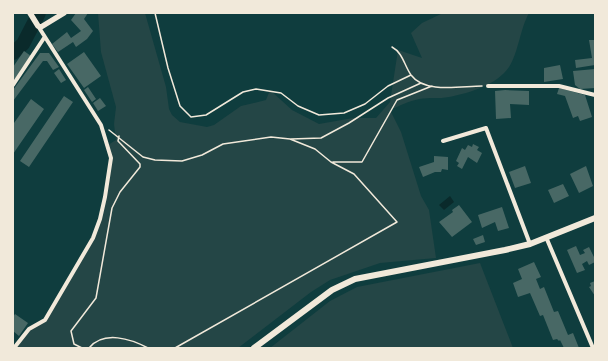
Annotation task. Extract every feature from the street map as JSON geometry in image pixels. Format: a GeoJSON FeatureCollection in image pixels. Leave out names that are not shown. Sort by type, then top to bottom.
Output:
{"type":"FeatureCollection","features":[{"type":"Feature","properties":{"kind":"main road"},"geometry":{"type":"LineString","coordinates":[[254,348],[321,297],[355,279],[530,244],[595,218]]}},
{"type":"Feature","properties":{"kind":"street"},"geometry":{"type":"LineString","coordinates":[[14,348],[29,329],[45,320],[95,231],[107,191],[111,158],[101,125],[44,38],[30,13]]}},
{"type":"Feature","properties":{"kind":"street"},"geometry":{"type":"LineString","coordinates":[[38,26],[44,26],[64,13]]}},
{"type":"Feature","properties":{"kind":"street"},"geometry":{"type":"LineString","coordinates":[[13,85],[44,38]]}},
{"type":"Feature","properties":{"kind":"street"},"geometry":{"type":"LineString","coordinates":[[488,86],[559,86],[595,95]]}},
{"type":"Feature","properties":{"kind":"street"},"geometry":{"type":"LineString","coordinates":[[443,141],[486,128],[530,244]]}},
{"type":"Feature","properties":{"kind":"street"},"geometry":{"type":"LineString","coordinates":[[546,237],[594,348]]}},
{"type":"Feature","properties":{"kind":"path"},"geometry":{"type":"LineString","coordinates":[[155,13],[168,68],[180,106],[191,117],[206,115],[242,92],[256,89],[281,93],[298,106],[319,115],[344,113],[365,104],[388,86],[411,75]]}},
{"type":"Feature","properties":{"kind":"path"},"geometry":{"type":"LineString","coordinates":[[392,47],[398,50],[411,75],[421,83],[432,86],[488,86]]}},
{"type":"Feature","properties":{"kind":"path"},"geometry":{"type":"LineString","coordinates":[[101,125],[119,136],[143,157],[155,160],[182,161],[202,155],[223,144],[271,137],[290,139],[321,138],[349,123],[388,98],[421,83]]}},
{"type":"Feature","properties":{"kind":"path"},"geometry":{"type":"LineString","coordinates":[[331,162],[362,162],[397,100],[432,86]]}},
{"type":"Feature","properties":{"kind":"path"},"geometry":{"type":"LineString","coordinates":[[119,136],[118,141],[140,164],[140,167],[120,192],[112,208],[96,298],[71,331],[74,344],[82,348],[89,348],[93,343],[100,340],[117,337],[124,337],[148,348]]}},
{"type":"Feature","properties":{"kind":"path"},"geometry":{"type":"LineString","coordinates":[[175,348],[397,222],[354,174],[331,162],[315,149],[290,139]]}},
{"type":"Feature","properties":{"kind":"shaded area"},"geometry":{"type":"Polygon","coordinates":[[[98,13],[145,13],[166,87],[169,109],[172,115],[180,122],[207,127],[214,125],[241,106],[266,100],[270,90],[292,110],[319,124],[353,118],[376,118],[390,102],[398,50],[422,58],[411,33],[422,23],[443,13],[529,13],[523,26],[512,62],[504,73],[497,79],[482,87],[465,93],[445,98],[419,99],[390,110],[401,132],[421,196],[429,210],[436,258],[380,263],[330,280],[311,292],[238,348],[14,348],[29,329],[45,320],[93,238],[100,219],[111,159],[108,145],[116,140],[114,124],[116,107],[101,52],[98,13]]]}},
{"type":"Feature","properties":{"kind":"shaded area"},"geometry":{"type":"Polygon","coordinates":[[[450,196],[454,202],[444,210],[439,205],[450,196]]]}},
{"type":"Feature","properties":{"kind":"shaded area"},"geometry":{"type":"Polygon","coordinates":[[[480,263],[513,348],[270,348],[330,301],[357,287],[480,263]]]}},
{"type":"Feature","properties":{"kind":"building"},"geometry":{"type":"Polygon","coordinates":[[[76,13],[88,13],[84,19],[93,31],[87,39],[76,47],[73,42],[58,52],[52,44],[67,32],[71,38],[81,31],[71,20],[76,13]]]}},
{"type":"Feature","properties":{"kind":"building"},"geometry":{"type":"Polygon","coordinates":[[[589,40],[595,40],[595,65],[576,68],[575,60],[592,58],[589,40]]]}},
{"type":"Feature","properties":{"kind":"building"},"geometry":{"type":"Polygon","coordinates":[[[24,51],[31,56],[13,82],[13,67],[24,51]]]}},
{"type":"Feature","properties":{"kind":"building"},"geometry":{"type":"Polygon","coordinates":[[[84,52],[101,76],[84,88],[67,64],[84,52]]]}},
{"type":"Feature","properties":{"kind":"building"},"geometry":{"type":"Polygon","coordinates":[[[40,53],[49,53],[59,67],[53,70],[47,61],[43,61],[13,101],[13,90],[40,53]]]}},
{"type":"Feature","properties":{"kind":"building"},"geometry":{"type":"Polygon","coordinates":[[[560,65],[563,79],[544,82],[544,68],[560,65]]]}},
{"type":"Feature","properties":{"kind":"building"},"geometry":{"type":"Polygon","coordinates":[[[59,69],[66,80],[61,83],[54,73],[59,69]]]}},
{"type":"Feature","properties":{"kind":"building"},"geometry":{"type":"Polygon","coordinates":[[[595,69],[595,88],[580,89],[575,85],[573,71],[595,69]]]}},
{"type":"Feature","properties":{"kind":"building"},"geometry":{"type":"Polygon","coordinates":[[[88,87],[96,99],[92,102],[84,90],[88,87]]]}},
{"type":"Feature","properties":{"kind":"building"},"geometry":{"type":"Polygon","coordinates":[[[559,88],[585,95],[592,117],[580,121],[578,116],[573,118],[565,96],[557,94],[559,88]]]}},
{"type":"Feature","properties":{"kind":"building"},"geometry":{"type":"Polygon","coordinates":[[[495,91],[529,91],[529,105],[510,104],[511,118],[496,119],[495,91]]]}},
{"type":"Feature","properties":{"kind":"building"},"geometry":{"type":"Polygon","coordinates":[[[64,96],[73,102],[29,167],[20,161],[64,96]]]}},
{"type":"Feature","properties":{"kind":"building"},"geometry":{"type":"Polygon","coordinates":[[[100,98],[106,106],[98,111],[93,103],[100,98]]]}},
{"type":"Feature","properties":{"kind":"building"},"geometry":{"type":"Polygon","coordinates":[[[31,99],[44,109],[13,154],[13,122],[14,123],[31,99]]]}},
{"type":"Feature","properties":{"kind":"building"},"geometry":{"type":"Polygon","coordinates":[[[473,144],[479,147],[477,150],[482,153],[477,163],[468,157],[462,169],[457,166],[459,163],[456,161],[462,148],[465,150],[468,145],[472,147],[473,144]]]}},
{"type":"Feature","properties":{"kind":"building"},"geometry":{"type":"Polygon","coordinates":[[[434,156],[448,157],[448,170],[442,169],[441,172],[435,172],[423,177],[419,167],[434,162],[434,156]]]}},
{"type":"Feature","properties":{"kind":"building"},"geometry":{"type":"Polygon","coordinates":[[[525,166],[531,183],[515,188],[509,172],[525,166]]]}},
{"type":"Feature","properties":{"kind":"building"},"geometry":{"type":"Polygon","coordinates":[[[586,166],[593,186],[579,193],[570,174],[586,166]]]}},
{"type":"Feature","properties":{"kind":"building"},"geometry":{"type":"Polygon","coordinates":[[[563,184],[569,196],[554,203],[548,190],[563,184]]]}},
{"type":"Feature","properties":{"kind":"building"},"geometry":{"type":"Polygon","coordinates":[[[459,205],[472,222],[452,237],[439,222],[453,212],[452,210],[459,205]]]}},
{"type":"Feature","properties":{"kind":"building"},"geometry":{"type":"Polygon","coordinates":[[[502,207],[509,228],[498,231],[495,222],[482,228],[478,215],[502,207]]]}},
{"type":"Feature","properties":{"kind":"building"},"geometry":{"type":"Polygon","coordinates":[[[483,235],[485,242],[476,245],[473,239],[483,235]]]}},
{"type":"Feature","properties":{"kind":"building"},"geometry":{"type":"Polygon","coordinates":[[[576,246],[580,255],[585,253],[583,250],[589,247],[595,259],[595,262],[589,265],[587,261],[582,264],[585,270],[577,273],[567,250],[576,246]]]}},
{"type":"Feature","properties":{"kind":"building"},"geometry":{"type":"Polygon","coordinates":[[[534,262],[541,277],[536,279],[540,289],[544,287],[554,312],[558,311],[568,335],[573,333],[579,348],[564,348],[560,340],[553,340],[543,315],[540,316],[530,293],[518,297],[513,283],[522,279],[518,269],[534,262]]]}},
{"type":"Feature","properties":{"kind":"building"},"geometry":{"type":"Polygon","coordinates":[[[595,281],[595,296],[589,287],[591,286],[590,283],[595,281]]]}},
{"type":"Feature","properties":{"kind":"building"},"geometry":{"type":"Polygon","coordinates":[[[15,314],[28,323],[19,336],[13,331],[13,317],[15,314]]]}},
{"type":"Feature","properties":{"kind":"waterway"},"geometry":{"type":"LineString","coordinates":[[13,53],[23,44],[39,13]]}}]}
